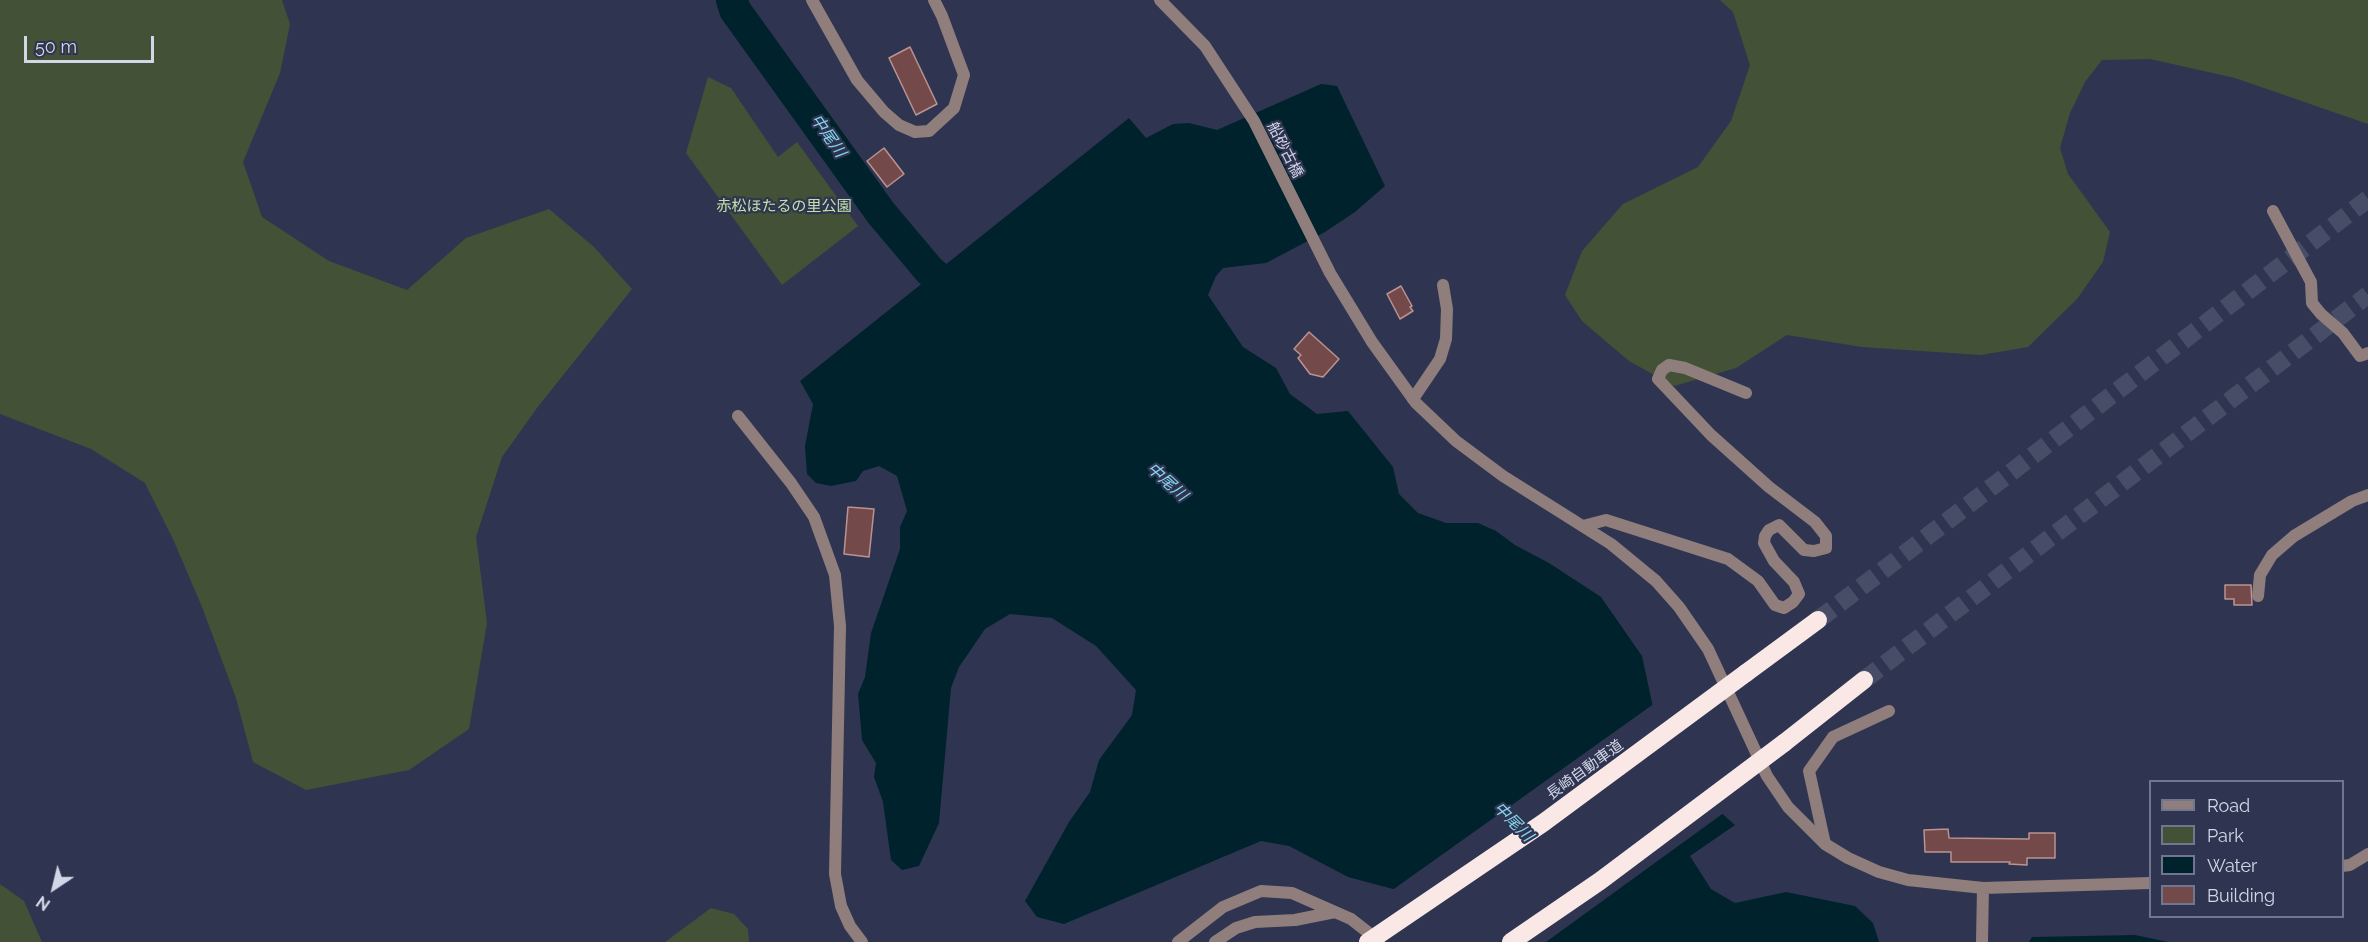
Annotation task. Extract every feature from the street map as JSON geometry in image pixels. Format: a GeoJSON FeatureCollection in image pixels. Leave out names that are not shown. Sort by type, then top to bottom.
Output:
{"type":"FeatureCollection","features":[{"type":"Feature","properties":{"kind":"highway","name":"長崎自動車道"},"geometry":{"type":"LineString","coordinates":[[1368,942],[1543,823],[1818,620]]}},
{"type":"Feature","properties":{"kind":"highway"},"geometry":{"type":"LineString","coordinates":[[1510,942],[1600,881],[1864,680]]}},
{"type":"Feature","properties":{"kind":"street"},"geometry":{"type":"LineString","coordinates":[[813,0],[857,80],[884,112],[899,125],[915,132],[929,131],[954,108],[964,75],[934,0]]}},
{"type":"Feature","properties":{"kind":"street","name":"船砂古橋"},"geometry":{"type":"LineString","coordinates":[[1160,0],[1204,46],[1254,121],[1330,273],[1372,342],[1413,399],[1456,441],[1503,476],[1620,551],[1656,581],[1679,607],[1708,649],[1767,776],[1788,807],[1825,844],[1848,858],[1879,872],[1908,880],[1983,888],[2149,883]]}},
{"type":"Feature","properties":{"kind":"street"},"geometry":{"type":"LineString","coordinates":[[2273,211],[2311,282],[2312,303],[2320,314],[2343,333],[2360,356],[2368,353]]}},
{"type":"Feature","properties":{"kind":"street"},"geometry":{"type":"LineString","coordinates":[[1413,399],[1440,359],[1446,339],[1447,309],[1443,285]]}},
{"type":"Feature","properties":{"kind":"street"},"geometry":{"type":"LineString","coordinates":[[1584,526],[1606,520],[1728,559],[1758,581],[1775,605],[1784,608],[1793,602],[1799,594],[1794,582],[1774,561],[1764,543],[1765,536],[1769,530],[1779,525],[1804,550],[1814,551],[1826,548],[1826,536],[1815,522],[1769,487],[1711,435],[1658,379],[1662,370],[1669,364],[1746,393]]}},
{"type":"Feature","properties":{"kind":"street"},"geometry":{"type":"LineString","coordinates":[[738,416],[791,483],[814,517],[835,575],[840,626],[835,874],[841,906],[850,926],[862,942]]}},
{"type":"Feature","properties":{"kind":"street"},"geometry":{"type":"LineString","coordinates":[[2258,596],[2260,575],[2272,555],[2294,536],[2352,501],[2368,495]]}},
{"type":"Feature","properties":{"kind":"street"},"geometry":{"type":"LineString","coordinates":[[1825,844],[1809,771],[1833,737],[1889,711]]}},
{"type":"Feature","properties":{"kind":"street"},"geometry":{"type":"LineString","coordinates":[[2344,866],[2350,865],[2368,854]]}},
{"type":"Feature","properties":{"kind":"street"},"geometry":{"type":"LineString","coordinates":[[1982,942],[1983,888]]}},
{"type":"Feature","properties":{"kind":"street"},"geometry":{"type":"LineString","coordinates":[[1178,942],[1223,907],[1261,891],[1292,893],[1351,919],[1379,942]]}},
{"type":"Feature","properties":{"kind":"street"},"geometry":{"type":"LineString","coordinates":[[1215,942],[1236,928],[1255,922],[1295,920],[1335,912]]}},
{"type":"Feature","properties":{"kind":"green space"},"geometry":{"type":"Polygon","coordinates":[[[0,0],[282,0],[290,24],[280,73],[243,162],[262,217],[329,261],[407,290],[466,238],[549,209],[594,247],[632,289],[537,408],[502,457],[476,537],[487,623],[469,729],[409,770],[306,790],[253,762],[236,698],[202,607],[173,539],[145,483],[91,449],[0,414],[0,0]]]}},
{"type":"Feature","properties":{"kind":"green space"},"geometry":{"type":"Polygon","coordinates":[[[1720,0],[2368,0],[2368,124],[2235,78],[2150,59],[2102,60],[2085,82],[2070,113],[2060,148],[2068,174],[2110,232],[2103,262],[2077,299],[2028,347],[1981,355],[1862,347],[1787,335],[1736,368],[1674,386],[1629,361],[1582,321],[1565,295],[1582,251],[1623,204],[1698,167],[1731,121],[1750,65],[1733,12],[1720,0]]]}},
{"type":"Feature","properties":{"kind":"green space","name":"赤松ほたるの里公園"},"geometry":{"type":"Polygon","coordinates":[[[708,77],[731,88],[778,157],[797,142],[858,226],[782,285],[686,153],[708,77]]]}},
{"type":"Feature","properties":{"kind":"green space"},"geometry":{"type":"Polygon","coordinates":[[[0,884],[24,901],[42,942],[0,942],[0,884]]]}},
{"type":"Feature","properties":{"kind":"green space"},"geometry":{"type":"Polygon","coordinates":[[[711,908],[734,914],[748,929],[749,942],[665,942],[711,908]]]}},
{"type":"Feature","properties":{"kind":"water"},"geometry":{"type":"Polygon","coordinates":[[[1321,84],[1337,86],[1385,186],[1355,212],[1325,232],[1266,263],[1223,268],[1216,276],[1208,295],[1243,347],[1276,368],[1290,394],[1317,414],[1348,411],[1393,467],[1399,494],[1418,513],[1446,523],[1478,523],[1496,531],[1601,597],[1642,656],[1656,721],[1679,763],[1719,811],[1735,825],[1690,856],[1711,889],[1735,903],[1786,892],[1855,906],[1873,923],[1879,942],[1453,942],[1436,914],[1393,889],[1348,877],[1289,846],[1261,841],[1064,924],[1037,917],[1025,901],[1069,822],[1090,792],[1099,760],[1132,715],[1136,690],[1096,646],[1052,618],[1010,614],[985,629],[959,667],[951,688],[939,823],[919,866],[902,870],[891,860],[883,802],[874,777],[876,763],[862,740],[858,694],[865,677],[871,633],[900,549],[900,527],[907,511],[897,476],[879,466],[863,471],[856,481],[831,486],[816,483],[807,474],[805,446],[813,404],[800,381],[1129,118],[1146,138],[1173,124],[1189,123],[1217,130],[1321,84]]]}},
{"type":"Feature","properties":{"kind":"water"},"geometry":{"type":"Polygon","coordinates":[[[2135,935],[2168,942],[2029,942],[2032,937],[2135,935]]]}},
{"type":"Feature","properties":{"kind":"pier"},"geometry":{"type":"Polygon","coordinates":[[[1655,703],[1659,720],[1681,761],[1725,812],[1546,942],[1449,942],[1434,916],[1391,891],[1655,703]]]}},
{"type":"Feature","properties":{"kind":"building"},"geometry":{"type":"Polygon","coordinates":[[[910,47],[937,104],[916,115],[889,58],[910,47]]]}},
{"type":"Feature","properties":{"kind":"building"},"geometry":{"type":"Polygon","coordinates":[[[884,148],[904,174],[887,187],[867,161],[884,148]]]}},
{"type":"Feature","properties":{"kind":"building"},"geometry":{"type":"Polygon","coordinates":[[[1401,286],[1413,311],[1400,319],[1387,294],[1401,286]]]}},
{"type":"Feature","properties":{"kind":"building"},"geometry":{"type":"Polygon","coordinates":[[[1309,332],[1339,359],[1323,377],[1310,374],[1298,358],[1301,355],[1294,349],[1309,332]]]}},
{"type":"Feature","properties":{"kind":"building"},"geometry":{"type":"Polygon","coordinates":[[[848,507],[874,509],[869,557],[844,554],[848,507]]]}},
{"type":"Feature","properties":{"kind":"building"},"geometry":{"type":"Polygon","coordinates":[[[2225,585],[2251,585],[2252,605],[2234,605],[2234,599],[2225,599],[2225,585]]]}},
{"type":"Feature","properties":{"kind":"building"},"geometry":{"type":"Polygon","coordinates":[[[1948,829],[1949,838],[2029,839],[2029,833],[2055,833],[2055,858],[2027,858],[2027,865],[2009,864],[2010,862],[1951,862],[1951,852],[1925,852],[1924,830],[1948,829]]]}},
{"type":"Feature","properties":{"kind":"waterway","name":"中尾川"},"geometry":{"type":"LineString","coordinates":[[732,0],[735,10],[881,213],[929,270],[966,303]]}},
{"type":"Feature","properties":{"kind":"tunnel"},"geometry":{"type":"LineString","coordinates":[[1818,620],[2368,199]]}},
{"type":"Feature","properties":{"kind":"tunnel"},"geometry":{"type":"LineString","coordinates":[[1864,680],[2368,295]]}}]}
